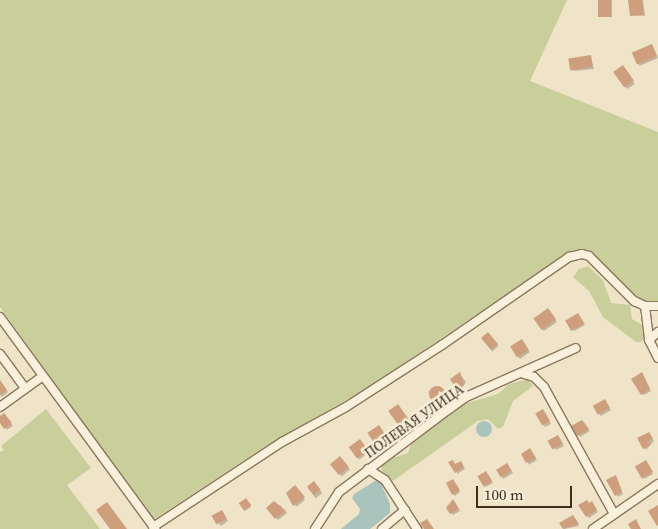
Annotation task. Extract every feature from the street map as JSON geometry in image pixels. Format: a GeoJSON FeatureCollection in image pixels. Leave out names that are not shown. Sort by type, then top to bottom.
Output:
{"type":"FeatureCollection","features":[{"type":"Feature","properties":{"kind":"street"},"geometry":{"type":"LineString","coordinates":[[0,317],[154,528],[282,442],[346,407],[434,350],[569,257],[582,254],[589,256],[634,300],[644,306],[658,306]]}},
{"type":"Feature","properties":{"kind":"street"},"geometry":{"type":"LineString","coordinates":[[644,306],[649,340],[658,358]]}},
{"type":"Feature","properties":{"kind":"street"},"geometry":{"type":"LineString","coordinates":[[649,340],[658,332]]}},
{"type":"Feature","properties":{"kind":"street","name":"ПОЛЕВАЯ УЛИЦА"},"geometry":{"type":"LineString","coordinates":[[314,529],[339,492],[466,397],[524,374],[576,348]]}},
{"type":"Feature","properties":{"kind":"street"},"geometry":{"type":"LineString","coordinates":[[0,354],[25,388]]}},
{"type":"Feature","properties":{"kind":"street"},"geometry":{"type":"LineString","coordinates":[[524,374],[534,377],[544,388],[614,514]]}},
{"type":"Feature","properties":{"kind":"street"},"geometry":{"type":"LineString","coordinates":[[0,407],[43,376]]}},
{"type":"Feature","properties":{"kind":"street"},"geometry":{"type":"LineString","coordinates":[[368,469],[385,480],[417,529]]}},
{"type":"Feature","properties":{"kind":"street"},"geometry":{"type":"LineString","coordinates":[[593,529],[658,484]]}},
{"type":"Feature","properties":{"kind":"street"},"geometry":{"type":"LineString","coordinates":[[382,529],[404,510]]}},
{"type":"Feature","properties":{"kind":"green space"},"geometry":{"type":"Polygon","coordinates":[[[0,0],[567,0],[530,81],[658,132],[658,303],[646,303],[634,296],[588,250],[570,252],[364,390],[266,446],[153,520],[0,307],[0,0]]]}},
{"type":"Feature","properties":{"kind":"green space"},"geometry":{"type":"Polygon","coordinates":[[[588,266],[603,280],[611,303],[630,305],[632,319],[641,324],[644,338],[641,342],[636,342],[603,317],[589,291],[573,277],[579,269],[588,266]]]}},
{"type":"Feature","properties":{"kind":"green space"},"geometry":{"type":"Polygon","coordinates":[[[528,379],[533,386],[513,401],[503,427],[498,429],[488,419],[478,421],[393,481],[382,471],[382,466],[389,459],[408,453],[411,444],[421,433],[460,405],[498,394],[509,384],[528,379]]]}},
{"type":"Feature","properties":{"kind":"green space"},"geometry":{"type":"Polygon","coordinates":[[[46,409],[91,468],[67,485],[100,529],[0,529],[0,452],[4,450],[1,446],[46,409]]]}},
{"type":"Feature","properties":{"kind":"water"},"geometry":{"type":"Polygon","coordinates":[[[484,421],[490,423],[492,429],[490,435],[484,437],[478,435],[476,429],[478,423],[484,421]]]}},
{"type":"Feature","properties":{"kind":"water"},"geometry":{"type":"Polygon","coordinates":[[[375,481],[380,481],[390,504],[390,513],[370,529],[341,529],[359,514],[360,509],[352,498],[354,494],[375,481]]]}},
{"type":"Feature","properties":{"kind":"building"},"geometry":{"type":"Polygon","coordinates":[[[598,0],[611,0],[611,17],[598,17],[598,0]]]}},
{"type":"Feature","properties":{"kind":"building"},"geometry":{"type":"Polygon","coordinates":[[[628,0],[642,0],[644,15],[630,16],[628,0]]]}},
{"type":"Feature","properties":{"kind":"building"},"geometry":{"type":"Polygon","coordinates":[[[652,44],[657,56],[637,65],[632,53],[652,44]]]}},
{"type":"Feature","properties":{"kind":"building"},"geometry":{"type":"Polygon","coordinates":[[[591,55],[593,67],[570,70],[568,59],[591,55]]]}},
{"type":"Feature","properties":{"kind":"building"},"geometry":{"type":"Polygon","coordinates":[[[623,65],[634,81],[624,87],[613,72],[623,65]]]}},
{"type":"Feature","properties":{"kind":"building"},"geometry":{"type":"Polygon","coordinates":[[[548,308],[556,319],[542,330],[533,319],[548,308]]]}},
{"type":"Feature","properties":{"kind":"building"},"geometry":{"type":"Polygon","coordinates":[[[578,313],[584,323],[571,331],[565,321],[578,313]]]}},
{"type":"Feature","properties":{"kind":"building"},"geometry":{"type":"Polygon","coordinates":[[[488,332],[498,344],[491,350],[481,338],[488,332]]]}},
{"type":"Feature","properties":{"kind":"building"},"geometry":{"type":"Polygon","coordinates":[[[522,339],[529,350],[517,357],[510,346],[522,339]]]}},
{"type":"Feature","properties":{"kind":"building"},"geometry":{"type":"Polygon","coordinates":[[[460,372],[464,385],[457,390],[450,379],[460,372]]]}},
{"type":"Feature","properties":{"kind":"building"},"geometry":{"type":"Polygon","coordinates":[[[642,372],[650,389],[641,395],[631,379],[642,372]]]}},
{"type":"Feature","properties":{"kind":"building"},"geometry":{"type":"Polygon","coordinates":[[[0,380],[7,390],[0,395],[0,380]]]}},
{"type":"Feature","properties":{"kind":"building"},"geometry":{"type":"Polygon","coordinates":[[[434,386],[440,386],[445,391],[443,400],[434,402],[429,397],[429,391],[434,386]]]}},
{"type":"Feature","properties":{"kind":"building"},"geometry":{"type":"Polygon","coordinates":[[[605,399],[610,408],[598,415],[593,406],[605,399]]]}},
{"type":"Feature","properties":{"kind":"building"},"geometry":{"type":"Polygon","coordinates":[[[398,404],[410,421],[400,428],[388,411],[398,404]]]}},
{"type":"Feature","properties":{"kind":"building"},"geometry":{"type":"Polygon","coordinates":[[[543,409],[550,421],[542,426],[535,414],[543,409]]]}},
{"type":"Feature","properties":{"kind":"building"},"geometry":{"type":"Polygon","coordinates":[[[4,413],[12,423],[4,429],[0,423],[0,416],[4,413]]]}},
{"type":"Feature","properties":{"kind":"building"},"geometry":{"type":"Polygon","coordinates":[[[582,420],[589,429],[577,436],[571,426],[582,420]]]}},
{"type":"Feature","properties":{"kind":"building"},"geometry":{"type":"Polygon","coordinates":[[[379,425],[387,437],[375,444],[367,433],[379,425]]]}},
{"type":"Feature","properties":{"kind":"building"},"geometry":{"type":"Polygon","coordinates":[[[649,432],[653,439],[648,441],[651,445],[643,449],[637,438],[649,432]]]}},
{"type":"Feature","properties":{"kind":"building"},"geometry":{"type":"Polygon","coordinates":[[[558,435],[563,444],[552,450],[548,441],[558,435]]]}},
{"type":"Feature","properties":{"kind":"building"},"geometry":{"type":"Polygon","coordinates":[[[360,439],[368,450],[357,459],[349,447],[360,439]]]}},
{"type":"Feature","properties":{"kind":"building"},"geometry":{"type":"Polygon","coordinates":[[[530,448],[536,458],[526,463],[521,454],[530,448]]]}},
{"type":"Feature","properties":{"kind":"building"},"geometry":{"type":"Polygon","coordinates":[[[340,456],[349,467],[339,475],[330,464],[340,456]]]}},
{"type":"Feature","properties":{"kind":"building"},"geometry":{"type":"Polygon","coordinates":[[[453,460],[455,464],[461,461],[464,467],[455,473],[448,462],[453,460]]]}},
{"type":"Feature","properties":{"kind":"building"},"geometry":{"type":"Polygon","coordinates":[[[646,460],[653,472],[642,479],[635,467],[646,460]]]}},
{"type":"Feature","properties":{"kind":"building"},"geometry":{"type":"Polygon","coordinates":[[[507,463],[512,471],[501,478],[496,470],[507,463]]]}},
{"type":"Feature","properties":{"kind":"building"},"geometry":{"type":"Polygon","coordinates":[[[486,471],[492,481],[484,486],[477,476],[486,471]]]}},
{"type":"Feature","properties":{"kind":"building"},"geometry":{"type":"Polygon","coordinates":[[[616,475],[622,492],[615,496],[606,480],[616,475]]]}},
{"type":"Feature","properties":{"kind":"building"},"geometry":{"type":"Polygon","coordinates":[[[453,479],[460,490],[452,495],[446,483],[453,479]]]}},
{"type":"Feature","properties":{"kind":"building"},"geometry":{"type":"Polygon","coordinates":[[[314,481],[321,490],[314,495],[307,487],[314,481]]]}},
{"type":"Feature","properties":{"kind":"building"},"geometry":{"type":"Polygon","coordinates":[[[295,485],[305,497],[293,506],[286,493],[295,485]]]}},
{"type":"Feature","properties":{"kind":"building"},"geometry":{"type":"Polygon","coordinates":[[[246,498],[251,505],[244,511],[239,503],[246,498]]]}},
{"type":"Feature","properties":{"kind":"building"},"geometry":{"type":"Polygon","coordinates":[[[453,499],[459,509],[450,514],[446,508],[453,499]]]}},
{"type":"Feature","properties":{"kind":"building"},"geometry":{"type":"Polygon","coordinates":[[[587,500],[589,503],[592,501],[597,510],[586,517],[578,505],[587,500]]]}},
{"type":"Feature","properties":{"kind":"building"},"geometry":{"type":"Polygon","coordinates":[[[274,501],[286,511],[275,519],[266,508],[274,501]]]}},
{"type":"Feature","properties":{"kind":"building"},"geometry":{"type":"Polygon","coordinates":[[[107,502],[127,529],[110,529],[96,510],[107,502]]]}},
{"type":"Feature","properties":{"kind":"building"},"geometry":{"type":"Polygon","coordinates":[[[658,505],[658,525],[657,526],[648,511],[658,505]]]}},
{"type":"Feature","properties":{"kind":"building"},"geometry":{"type":"Polygon","coordinates":[[[222,510],[227,519],[216,525],[212,516],[222,510]]]}},
{"type":"Feature","properties":{"kind":"building"},"geometry":{"type":"Polygon","coordinates":[[[573,515],[579,524],[563,529],[559,523],[573,515]]]}},
{"type":"Feature","properties":{"kind":"building"},"geometry":{"type":"Polygon","coordinates":[[[427,519],[434,529],[424,529],[420,523],[427,519]]]}},
{"type":"Feature","properties":{"kind":"building"},"geometry":{"type":"Polygon","coordinates":[[[636,519],[641,529],[631,529],[628,524],[636,519]]]}}]}
